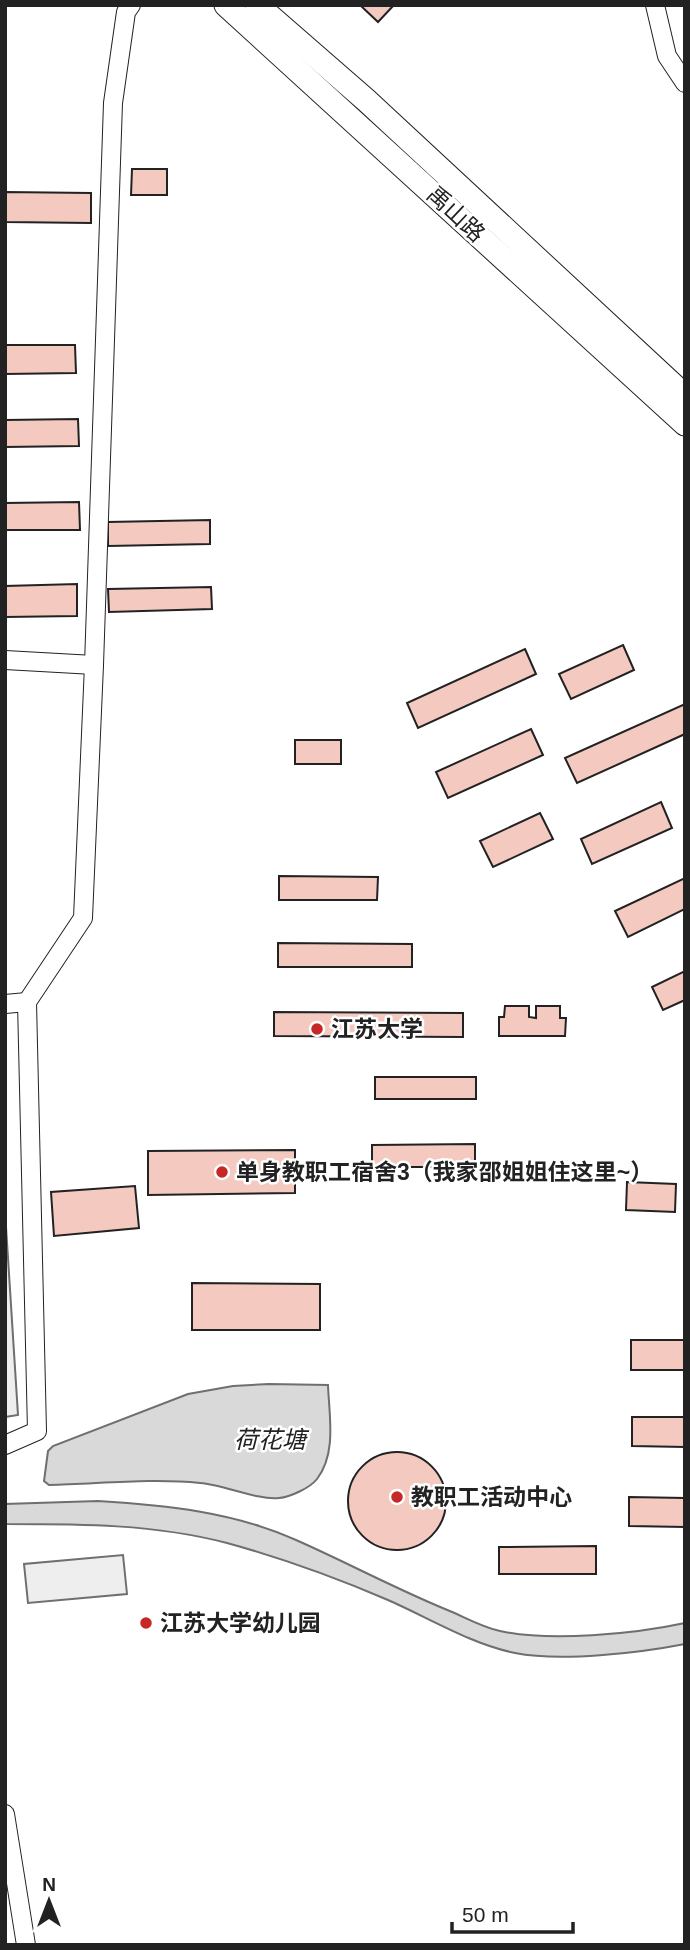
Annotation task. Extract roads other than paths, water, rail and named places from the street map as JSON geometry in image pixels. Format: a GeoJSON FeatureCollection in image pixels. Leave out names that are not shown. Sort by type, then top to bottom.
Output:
{"type":"FeatureCollection","features":[{"type":"Feature","properties":{"kind":"main road","name":"禹山路"},"geometry":{"type":"LineString","coordinates":[[226,5],[685,424]]}},
{"type":"Feature","properties":{"kind":"main road","name":"禹山路"},"geometry":{"type":"LineString","coordinates":[[257,5],[366,100],[685,396]]}},
{"type":"Feature","properties":{"kind":"street"},"geometry":{"type":"LineString","coordinates":[[5,1445],[37,1431],[27,1002],[83,918],[113,103],[126,12],[131,5]]}},
{"type":"Feature","properties":{"kind":"street"},"geometry":{"type":"LineString","coordinates":[[655,5],[667,56],[685,83]]}},
{"type":"Feature","properties":{"kind":"street"},"geometry":{"type":"LineString","coordinates":[[5,660],[94,665]]}},
{"type":"Feature","properties":{"kind":"street"},"geometry":{"type":"LineString","coordinates":[[5,1004],[27,1002]]}},
{"type":"Feature","properties":{"kind":"street"},"geometry":{"type":"LineString","coordinates":[[5,1814],[26,1945]]}},
{"type":"Feature","properties":{"kind":"water","name":"荷花塘"},"geometry":{"type":"Polygon","coordinates":[[[328,1385],[330,1446],[327,1458],[317,1479],[294,1494],[270,1498],[210,1484],[181,1482],[49,1485],[44,1481],[48,1451],[53,1446],[188,1394],[233,1386],[328,1385]]]}},
{"type":"Feature","properties":{"kind":"water"},"geometry":{"type":"Polygon","coordinates":[[[98,1501],[224,1516],[272,1530],[426,1601],[500,1631],[543,1636],[592,1635],[685,1623],[685,1644],[577,1656],[554,1657],[515,1653],[466,1637],[349,1584],[227,1543],[145,1529],[5,1524],[5,1504],[98,1501]]]}},
{"type":"Feature","properties":{"kind":"place","name":"江苏大学"},"geometry":{"type":"Point","coordinates":[317,1029]}},
{"type":"Feature","properties":{"kind":"place","name":"单身教职工宿舍3（我家邵姐姐住这里~）"},"geometry":{"type":"Point","coordinates":[222,1172]}},
{"type":"Feature","properties":{"kind":"place","name":"教职工活动中心"},"geometry":{"type":"Point","coordinates":[397,1497]}},
{"type":"Feature","properties":{"kind":"place","name":"江苏大学幼儿园"},"geometry":{"type":"Point","coordinates":[146,1623]}}]}
